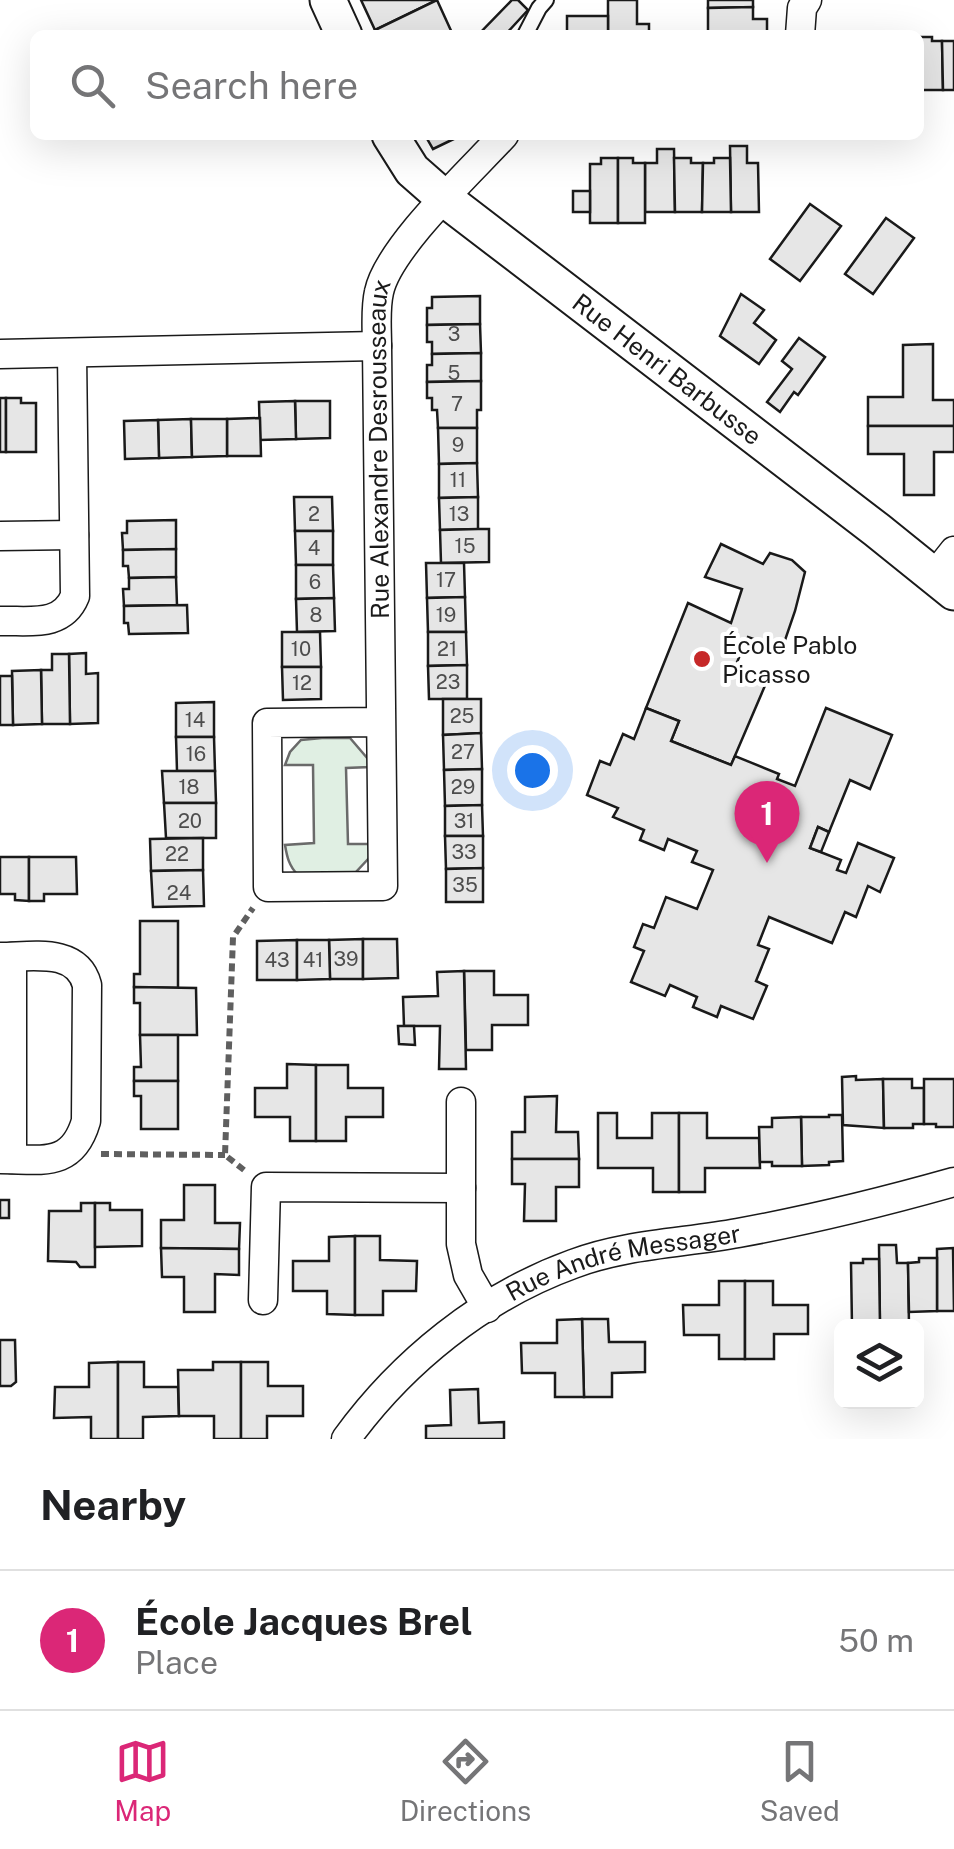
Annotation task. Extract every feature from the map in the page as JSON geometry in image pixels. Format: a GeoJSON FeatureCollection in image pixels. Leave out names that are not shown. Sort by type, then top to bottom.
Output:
{"type":"FeatureCollection","features":[{"type":"Feature","properties":{"kind":"street"},"geometry":{"type":"LineString","coordinates":[[328,0],[342,30]]}},
{"type":"Feature","properties":{"kind":"street"},"geometry":{"type":"LineString","coordinates":[[800,30],[802,8],[807,0]]}},
{"type":"Feature","properties":{"kind":"street","name":"Rue Henri Barbusse"},"geometry":{"type":"LineString","coordinates":[[393,140],[412,170],[445,199],[948,573]]}},
{"type":"Feature","properties":{"kind":"street","name":"Rue Alexandre Desrousseaux"},"geometry":{"type":"LineString","coordinates":[[268,887],[383,886],[379,289],[426,218],[498,140]]}},
{"type":"Feature","properties":{"kind":"street"},"geometry":{"type":"LineString","coordinates":[[0,354],[377,346]]}},
{"type":"Feature","properties":{"kind":"street"},"geometry":{"type":"LineString","coordinates":[[0,621],[59,616],[74,596],[72,354]]}},
{"type":"Feature","properties":{"kind":"street"},"geometry":{"type":"LineString","coordinates":[[0,536],[74,535]]}},
{"type":"Feature","properties":{"kind":"street"},"geometry":{"type":"LineString","coordinates":[[268,887],[267,723],[382,722]]}},
{"type":"Feature","properties":{"kind":"street"},"geometry":{"type":"LineString","coordinates":[[6,957],[59,957],[71,961],[88,985],[86,1121],[82,1134],[67,1154],[6,1159],[6,957]]}},
{"type":"Feature","properties":{"kind":"street"},"geometry":{"type":"LineString","coordinates":[[461,1102],[464,1261],[487,1308]]}},
{"type":"Feature","properties":{"kind":"street","name":"Rue André Messager"},"geometry":{"type":"LineString","coordinates":[[346,1439],[372,1406],[432,1346],[487,1308],[554,1272],[624,1250],[742,1232],[954,1182]]}},
{"type":"Feature","properties":{"kind":"street"},"geometry":{"type":"LineString","coordinates":[[263,1300],[266,1188],[460,1188]]}},
{"type":"Feature","properties":{"kind":"lane"},"geometry":{"type":"LineString","coordinates":[[528,30],[546,0]]}},
{"type":"Feature","properties":{"kind":"path"},"geometry":{"type":"LineString","coordinates":[[225,1154],[233,937],[268,887]]}},
{"type":"Feature","properties":{"kind":"path"},"geometry":{"type":"LineString","coordinates":[[67,1154],[225,1154],[266,1188]]}},
{"type":"Feature","properties":{"kind":"green space"},"geometry":{"type":"Polygon","coordinates":[[[350,738],[368,759],[370,767],[346,768],[348,844],[371,844],[369,858],[355,873],[298,875],[285,845],[314,843],[313,765],[285,765],[301,740],[350,738]]]}},
{"type":"Feature","properties":{"kind":"building"},"geometry":{"type":"Polygon","coordinates":[[[361,0],[437,0],[375,30],[361,0]]]}},
{"type":"Feature","properties":{"kind":"building"},"geometry":{"type":"Polygon","coordinates":[[[437,0],[451,30],[375,30],[437,0]]]}},
{"type":"Feature","properties":{"kind":"building"},"geometry":{"type":"Polygon","coordinates":[[[512,0],[518,0],[528,10],[510,30],[483,30],[512,0]]]}},
{"type":"Feature","properties":{"kind":"building"},"geometry":{"type":"Polygon","coordinates":[[[608,0],[637,0],[637,24],[649,24],[649,30],[608,30],[608,0]]]}},
{"type":"Feature","properties":{"kind":"building"},"geometry":{"type":"Polygon","coordinates":[[[708,0],[753,0],[753,7],[708,8],[708,0]]]}},
{"type":"Feature","properties":{"kind":"building"},"geometry":{"type":"Polygon","coordinates":[[[753,7],[753,19],[767,19],[767,30],[708,30],[708,8],[753,7]]]}},
{"type":"Feature","properties":{"kind":"building"},"geometry":{"type":"Polygon","coordinates":[[[567,16],[608,16],[608,30],[567,30],[567,16]]]}},
{"type":"Feature","properties":{"kind":"building"},"geometry":{"type":"Polygon","coordinates":[[[924,37],[942,41],[943,90],[924,90],[924,37]]]}},
{"type":"Feature","properties":{"kind":"building"},"geometry":{"type":"Polygon","coordinates":[[[942,41],[954,41],[954,90],[943,90],[942,41]]]}},
{"type":"Feature","properties":{"kind":"building"},"geometry":{"type":"Polygon","coordinates":[[[428,140],[452,140],[433,149],[428,140]]]}},
{"type":"Feature","properties":{"kind":"building"},"geometry":{"type":"Polygon","coordinates":[[[730,146],[747,146],[747,163],[758,163],[759,212],[731,212],[730,146]]]}},
{"type":"Feature","properties":{"kind":"building"},"geometry":{"type":"Polygon","coordinates":[[[657,149],[674,149],[675,212],[645,212],[645,163],[657,163],[657,149]]]}},
{"type":"Feature","properties":{"kind":"building"},"geometry":{"type":"Polygon","coordinates":[[[601,158],[618,158],[618,223],[590,223],[590,164],[601,164],[601,158]]]}},
{"type":"Feature","properties":{"kind":"building"},"geometry":{"type":"Polygon","coordinates":[[[618,158],[645,163],[645,223],[618,223],[618,158]]]}},
{"type":"Feature","properties":{"kind":"building"},"geometry":{"type":"Polygon","coordinates":[[[674,158],[703,163],[702,212],[675,212],[674,158]]]}},
{"type":"Feature","properties":{"kind":"building"},"geometry":{"type":"Polygon","coordinates":[[[714,158],[730,158],[731,212],[702,212],[703,163],[714,163],[714,158]]]}},
{"type":"Feature","properties":{"kind":"building"},"geometry":{"type":"Polygon","coordinates":[[[573,191],[590,191],[590,212],[573,212],[573,191]]]}},
{"type":"Feature","properties":{"kind":"building"},"geometry":{"type":"Polygon","coordinates":[[[810,204],[841,226],[800,281],[770,259],[810,204]]]}},
{"type":"Feature","properties":{"kind":"building"},"geometry":{"type":"Polygon","coordinates":[[[886,218],[914,238],[873,294],[845,274],[886,218]]]}},
{"type":"Feature","properties":{"kind":"building"},"geometry":{"type":"Polygon","coordinates":[[[741,294],[764,310],[754,323],[776,340],[759,364],[720,336],[741,294]]]}},
{"type":"Feature","properties":{"kind":"building"},"geometry":{"type":"Polygon","coordinates":[[[480,296],[480,324],[427,325],[432,297],[480,296]]]}},
{"type":"Feature","properties":{"kind":"building"},"geometry":{"type":"Polygon","coordinates":[[[480,324],[481,353],[432,354],[427,325],[480,324]]]}},
{"type":"Feature","properties":{"kind":"building"},"geometry":{"type":"Polygon","coordinates":[[[799,338],[825,357],[798,395],[794,392],[780,412],[767,402],[792,369],[782,361],[799,338]]]}},
{"type":"Feature","properties":{"kind":"building"},"geometry":{"type":"Polygon","coordinates":[[[933,344],[933,400],[954,400],[954,426],[868,426],[868,397],[903,397],[903,345],[933,344]]]}},
{"type":"Feature","properties":{"kind":"building"},"geometry":{"type":"Polygon","coordinates":[[[481,353],[481,381],[427,382],[432,354],[481,353]]]}},
{"type":"Feature","properties":{"kind":"building"},"geometry":{"type":"Polygon","coordinates":[[[481,381],[477,428],[438,428],[437,410],[432,410],[432,398],[427,398],[427,382],[481,381]]]}},
{"type":"Feature","properties":{"kind":"building"},"geometry":{"type":"Polygon","coordinates":[[[0,398],[6,398],[6,452],[0,452],[0,398]]]}},
{"type":"Feature","properties":{"kind":"building"},"geometry":{"type":"Polygon","coordinates":[[[6,398],[36,403],[36,452],[6,452],[6,398]]]}},
{"type":"Feature","properties":{"kind":"building"},"geometry":{"type":"Polygon","coordinates":[[[295,401],[330,401],[330,438],[296,439],[295,401]]]}},
{"type":"Feature","properties":{"kind":"building"},"geometry":{"type":"Polygon","coordinates":[[[295,401],[296,439],[260,440],[259,402],[295,401]]]}},
{"type":"Feature","properties":{"kind":"building"},"geometry":{"type":"Polygon","coordinates":[[[260,418],[261,456],[227,456],[227,419],[260,418]]]}},
{"type":"Feature","properties":{"kind":"building"},"geometry":{"type":"Polygon","coordinates":[[[191,419],[192,457],[159,458],[158,420],[191,419]]]}},
{"type":"Feature","properties":{"kind":"building"},"geometry":{"type":"Polygon","coordinates":[[[191,419],[227,419],[227,456],[192,457],[191,419]]]}},
{"type":"Feature","properties":{"kind":"building"},"geometry":{"type":"Polygon","coordinates":[[[158,420],[159,458],[125,459],[124,421],[158,420]]]}},
{"type":"Feature","properties":{"kind":"building"},"geometry":{"type":"Polygon","coordinates":[[[868,426],[954,426],[954,452],[934,452],[934,495],[904,495],[904,454],[868,454],[868,426]]]}},
{"type":"Feature","properties":{"kind":"building"},"geometry":{"type":"Polygon","coordinates":[[[438,428],[477,428],[477,463],[439,464],[438,428]]]}},
{"type":"Feature","properties":{"kind":"building"},"geometry":{"type":"Polygon","coordinates":[[[477,463],[478,497],[439,498],[439,464],[477,463]]]}},
{"type":"Feature","properties":{"kind":"building"},"geometry":{"type":"Polygon","coordinates":[[[294,497],[332,497],[333,531],[295,531],[294,497]]]}},
{"type":"Feature","properties":{"kind":"building"},"geometry":{"type":"Polygon","coordinates":[[[478,497],[478,529],[440,530],[439,498],[478,497]]]}},
{"type":"Feature","properties":{"kind":"building"},"geometry":{"type":"Polygon","coordinates":[[[176,520],[176,549],[123,550],[122,533],[127,533],[127,521],[176,520]]]}},
{"type":"Feature","properties":{"kind":"building"},"geometry":{"type":"Polygon","coordinates":[[[489,529],[489,562],[441,563],[440,530],[489,529]]]}},
{"type":"Feature","properties":{"kind":"building"},"geometry":{"type":"Polygon","coordinates":[[[295,531],[333,531],[333,565],[296,565],[295,531]]]}},
{"type":"Feature","properties":{"kind":"building","name":"École Pablo Picasso"},"geometry":{"type":"Polygon","coordinates":[[[721,544],[763,564],[770,553],[792,560],[805,572],[782,649],[748,637],[734,669],[767,681],[731,765],[671,741],[679,721],[646,708],[688,603],[731,623],[742,589],[705,577],[721,544]]]}},
{"type":"Feature","properties":{"kind":"building"},"geometry":{"type":"Polygon","coordinates":[[[176,549],[176,577],[129,578],[128,566],[123,566],[123,550],[176,549]]]}},
{"type":"Feature","properties":{"kind":"building"},"geometry":{"type":"Polygon","coordinates":[[[426,563],[464,563],[465,597],[427,598],[426,563]]]}},
{"type":"Feature","properties":{"kind":"building"},"geometry":{"type":"Polygon","coordinates":[[[296,565],[333,565],[334,598],[296,599],[296,565]]]}},
{"type":"Feature","properties":{"kind":"building"},"geometry":{"type":"Polygon","coordinates":[[[176,577],[177,605],[124,606],[123,589],[129,589],[129,578],[176,577]]]}},
{"type":"Feature","properties":{"kind":"building"},"geometry":{"type":"Polygon","coordinates":[[[465,597],[466,632],[428,632],[427,598],[465,597]]]}},
{"type":"Feature","properties":{"kind":"building"},"geometry":{"type":"Polygon","coordinates":[[[334,598],[335,631],[297,632],[296,599],[334,598]]]}},
{"type":"Feature","properties":{"kind":"building"},"geometry":{"type":"Polygon","coordinates":[[[187,605],[188,633],[129,634],[128,623],[124,623],[124,606],[187,605]]]}},
{"type":"Feature","properties":{"kind":"building"},"geometry":{"type":"Polygon","coordinates":[[[282,632],[320,632],[321,667],[282,667],[282,632]]]}},
{"type":"Feature","properties":{"kind":"building"},"geometry":{"type":"Polygon","coordinates":[[[428,632],[466,632],[467,665],[428,666],[428,632]]]}},
{"type":"Feature","properties":{"kind":"building"},"geometry":{"type":"Polygon","coordinates":[[[86,653],[86,674],[98,673],[98,723],[70,724],[69,654],[86,653]]]}},
{"type":"Feature","properties":{"kind":"building"},"geometry":{"type":"Polygon","coordinates":[[[52,654],[69,654],[70,724],[42,724],[41,670],[52,670],[52,654]]]}},
{"type":"Feature","properties":{"kind":"building"},"geometry":{"type":"Polygon","coordinates":[[[467,665],[467,699],[429,699],[428,666],[467,665]]]}},
{"type":"Feature","properties":{"kind":"building"},"geometry":{"type":"Polygon","coordinates":[[[282,667],[321,667],[321,699],[283,700],[282,667]]]}},
{"type":"Feature","properties":{"kind":"building"},"geometry":{"type":"Polygon","coordinates":[[[41,670],[42,724],[13,725],[12,671],[41,670]]]}},
{"type":"Feature","properties":{"kind":"building"},"geometry":{"type":"Polygon","coordinates":[[[0,676],[12,676],[13,725],[0,725],[0,676]]]}},
{"type":"Feature","properties":{"kind":"building"},"geometry":{"type":"Polygon","coordinates":[[[443,699],[481,699],[481,733],[443,735],[443,699]]]}},
{"type":"Feature","properties":{"kind":"building"},"geometry":{"type":"Polygon","coordinates":[[[214,702],[214,737],[176,737],[176,703],[214,702]]]}},
{"type":"Feature","properties":{"kind":"building"},"geometry":{"type":"Polygon","coordinates":[[[646,708],[679,721],[671,741],[731,765],[735,756],[779,774],[777,779],[795,786],[826,708],[892,735],[870,789],[850,780],[829,832],[818,827],[810,848],[841,860],[837,870],[846,873],[858,843],[894,858],[880,892],[868,886],[856,917],[845,912],[832,943],[769,917],[758,945],[769,949],[756,981],[767,986],[753,1019],[721,1006],[717,1017],[693,1007],[697,997],[670,985],[665,996],[631,982],[644,951],[634,947],[643,924],[654,928],[666,897],[697,909],[713,870],[692,862],[697,851],[668,839],[664,850],[640,840],[644,830],[613,817],[618,808],[587,795],[600,761],[610,765],[623,734],[634,739],[646,708]]]}},
{"type":"Feature","properties":{"kind":"building"},"geometry":{"type":"Polygon","coordinates":[[[481,733],[482,769],[444,770],[443,735],[481,733]]]}},
{"type":"Feature","properties":{"kind":"building"},"geometry":{"type":"Polygon","coordinates":[[[176,737],[214,737],[215,771],[177,771],[176,737]]]}},
{"type":"Feature","properties":{"kind":"building"},"geometry":{"type":"Polygon","coordinates":[[[482,769],[482,805],[445,806],[444,770],[482,769]]]}},
{"type":"Feature","properties":{"kind":"building"},"geometry":{"type":"Polygon","coordinates":[[[162,771],[215,771],[216,803],[164,803],[162,771]]]}},
{"type":"Feature","properties":{"kind":"building"},"geometry":{"type":"Polygon","coordinates":[[[164,803],[216,803],[216,838],[166,838],[164,803]]]}},
{"type":"Feature","properties":{"kind":"building"},"geometry":{"type":"Polygon","coordinates":[[[482,805],[483,836],[445,836],[445,806],[482,805]]]}},
{"type":"Feature","properties":{"kind":"building"},"geometry":{"type":"Polygon","coordinates":[[[818,827],[829,832],[821,852],[810,848],[818,827]]]}},
{"type":"Feature","properties":{"kind":"building"},"geometry":{"type":"Polygon","coordinates":[[[445,836],[483,836],[483,868],[446,869],[445,836]]]}},
{"type":"Feature","properties":{"kind":"building"},"geometry":{"type":"Polygon","coordinates":[[[203,838],[203,870],[151,871],[150,839],[203,838]]]}},
{"type":"Feature","properties":{"kind":"building"},"geometry":{"type":"Polygon","coordinates":[[[0,857],[29,857],[29,901],[15,900],[15,894],[0,894],[0,857]]]}},
{"type":"Feature","properties":{"kind":"building"},"geometry":{"type":"Polygon","coordinates":[[[29,857],[76,857],[77,894],[44,894],[44,901],[29,901],[29,857]]]}},
{"type":"Feature","properties":{"kind":"building"},"geometry":{"type":"Polygon","coordinates":[[[483,868],[483,902],[446,902],[446,869],[483,868]]]}},
{"type":"Feature","properties":{"kind":"building"},"geometry":{"type":"Polygon","coordinates":[[[203,870],[204,906],[153,907],[151,871],[203,870]]]}},
{"type":"Feature","properties":{"kind":"building"},"geometry":{"type":"Polygon","coordinates":[[[140,921],[178,921],[178,988],[134,987],[134,974],[140,974],[140,921]]]}},
{"type":"Feature","properties":{"kind":"building"},"geometry":{"type":"Polygon","coordinates":[[[363,939],[363,979],[330,979],[329,940],[363,939]]]}},
{"type":"Feature","properties":{"kind":"building"},"geometry":{"type":"Polygon","coordinates":[[[363,939],[397,939],[398,978],[363,979],[363,939]]]}},
{"type":"Feature","properties":{"kind":"building"},"geometry":{"type":"Polygon","coordinates":[[[297,940],[297,980],[257,980],[257,941],[297,940]]]}},
{"type":"Feature","properties":{"kind":"building"},"geometry":{"type":"Polygon","coordinates":[[[297,940],[329,940],[330,979],[297,980],[297,940]]]}},
{"type":"Feature","properties":{"kind":"building"},"geometry":{"type":"Polygon","coordinates":[[[464,971],[494,971],[494,995],[528,995],[528,1025],[492,1025],[492,1050],[466,1050],[464,971]]]}},
{"type":"Feature","properties":{"kind":"building"},"geometry":{"type":"Polygon","coordinates":[[[464,971],[466,1069],[439,1069],[440,1026],[404,1026],[403,997],[438,996],[437,972],[464,971]]]}},
{"type":"Feature","properties":{"kind":"building"},"geometry":{"type":"Polygon","coordinates":[[[134,987],[196,988],[197,1035],[140,1035],[140,1003],[134,1003],[134,987]]]}},
{"type":"Feature","properties":{"kind":"building"},"geometry":{"type":"Polygon","coordinates":[[[398,1026],[414,1026],[415,1045],[399,1044],[398,1026]]]}},
{"type":"Feature","properties":{"kind":"building"},"geometry":{"type":"Polygon","coordinates":[[[140,1035],[178,1035],[178,1081],[134,1081],[134,1067],[141,1067],[140,1035]]]}},
{"type":"Feature","properties":{"kind":"building"},"geometry":{"type":"Polygon","coordinates":[[[287,1064],[316,1065],[316,1141],[290,1141],[290,1117],[255,1117],[255,1088],[287,1088],[287,1064]]]}},
{"type":"Feature","properties":{"kind":"building"},"geometry":{"type":"Polygon","coordinates":[[[316,1065],[348,1065],[348,1088],[383,1088],[383,1117],[346,1117],[346,1141],[316,1141],[316,1065]]]}},
{"type":"Feature","properties":{"kind":"building"},"geometry":{"type":"Polygon","coordinates":[[[856,1076],[856,1080],[883,1079],[884,1128],[843,1125],[842,1077],[856,1076]]]}},
{"type":"Feature","properties":{"kind":"building"},"geometry":{"type":"Polygon","coordinates":[[[883,1079],[912,1079],[912,1088],[924,1088],[924,1124],[884,1128],[883,1079]]]}},
{"type":"Feature","properties":{"kind":"building"},"geometry":{"type":"Polygon","coordinates":[[[924,1079],[954,1079],[954,1127],[924,1124],[924,1079]]]}},
{"type":"Feature","properties":{"kind":"building"},"geometry":{"type":"Polygon","coordinates":[[[134,1081],[178,1081],[178,1129],[141,1129],[141,1096],[134,1096],[134,1081]]]}},
{"type":"Feature","properties":{"kind":"building"},"geometry":{"type":"Polygon","coordinates":[[[557,1096],[556,1132],[578,1132],[579,1159],[512,1159],[512,1132],[525,1132],[525,1097],[557,1096]]]}},
{"type":"Feature","properties":{"kind":"building"},"geometry":{"type":"Polygon","coordinates":[[[598,1113],[617,1113],[617,1138],[652,1138],[652,1113],[679,1113],[679,1192],[653,1192],[653,1168],[598,1168],[598,1113]]]}},
{"type":"Feature","properties":{"kind":"building"},"geometry":{"type":"Polygon","coordinates":[[[679,1113],[707,1113],[707,1138],[759,1138],[760,1168],[705,1168],[705,1192],[679,1192],[679,1113]]]}},
{"type":"Feature","properties":{"kind":"building"},"geometry":{"type":"Polygon","coordinates":[[[842,1115],[843,1161],[802,1166],[801,1117],[842,1115]]]}},
{"type":"Feature","properties":{"kind":"building"},"geometry":{"type":"Polygon","coordinates":[[[801,1117],[802,1166],[760,1162],[759,1127],[772,1127],[772,1118],[801,1117]]]}},
{"type":"Feature","properties":{"kind":"building"},"geometry":{"type":"Polygon","coordinates":[[[512,1159],[579,1159],[579,1187],[556,1187],[556,1221],[524,1221],[525,1184],[512,1184],[512,1159]]]}},
{"type":"Feature","properties":{"kind":"building"},"geometry":{"type":"Polygon","coordinates":[[[184,1185],[215,1185],[215,1223],[240,1223],[239,1249],[161,1248],[161,1220],[184,1220],[184,1185]]]}},
{"type":"Feature","properties":{"kind":"building"},"geometry":{"type":"Polygon","coordinates":[[[0,1200],[9,1200],[9,1218],[0,1218],[0,1200]]]}},
{"type":"Feature","properties":{"kind":"building"},"geometry":{"type":"Polygon","coordinates":[[[81,1203],[95,1203],[95,1267],[48,1261],[49,1211],[81,1211],[81,1203]]]}},
{"type":"Feature","properties":{"kind":"building"},"geometry":{"type":"Polygon","coordinates":[[[95,1203],[110,1203],[110,1210],[142,1210],[142,1246],[95,1247],[95,1203]]]}},
{"type":"Feature","properties":{"kind":"building"},"geometry":{"type":"Polygon","coordinates":[[[355,1236],[355,1315],[327,1314],[327,1291],[293,1291],[293,1261],[329,1261],[329,1237],[355,1236]]]}},
{"type":"Feature","properties":{"kind":"building"},"geometry":{"type":"Polygon","coordinates":[[[355,1236],[380,1236],[380,1260],[417,1261],[416,1291],[383,1291],[383,1315],[355,1315],[355,1236]]]}},
{"type":"Feature","properties":{"kind":"building"},"geometry":{"type":"Polygon","coordinates":[[[879,1245],[896,1245],[897,1263],[908,1263],[909,1319],[880,1319],[879,1245]]]}},
{"type":"Feature","properties":{"kind":"building"},"geometry":{"type":"Polygon","coordinates":[[[161,1248],[239,1249],[239,1275],[215,1274],[215,1312],[184,1312],[184,1277],[162,1277],[161,1248]]]}},
{"type":"Feature","properties":{"kind":"building"},"geometry":{"type":"Polygon","coordinates":[[[953,1248],[954,1311],[937,1311],[937,1249],[953,1248]]]}},
{"type":"Feature","properties":{"kind":"building"},"geometry":{"type":"Polygon","coordinates":[[[919,1258],[937,1258],[937,1311],[909,1312],[908,1263],[919,1262],[919,1258]]]}},
{"type":"Feature","properties":{"kind":"building"},"geometry":{"type":"Polygon","coordinates":[[[863,1259],[879,1259],[880,1319],[852,1319],[851,1263],[863,1263],[863,1259]]]}},
{"type":"Feature","properties":{"kind":"building"},"geometry":{"type":"Polygon","coordinates":[[[719,1281],[745,1281],[745,1359],[719,1359],[719,1335],[684,1335],[683,1305],[719,1305],[719,1281]]]}},
{"type":"Feature","properties":{"kind":"building"},"geometry":{"type":"Polygon","coordinates":[[[745,1281],[773,1281],[773,1305],[808,1305],[808,1334],[774,1334],[774,1359],[745,1359],[745,1281]]]}},
{"type":"Feature","properties":{"kind":"building"},"geometry":{"type":"Polygon","coordinates":[[[582,1319],[608,1319],[609,1342],[645,1342],[645,1372],[612,1373],[612,1397],[584,1397],[582,1319]]]}},
{"type":"Feature","properties":{"kind":"building"},"geometry":{"type":"Polygon","coordinates":[[[582,1319],[584,1397],[555,1397],[555,1373],[522,1373],[521,1343],[557,1343],[557,1320],[582,1319]]]}},
{"type":"Feature","properties":{"kind":"building"},"geometry":{"type":"Polygon","coordinates":[[[0,1340],[15,1340],[16,1382],[11,1386],[0,1386],[0,1340]]]}},
{"type":"Feature","properties":{"kind":"building"},"geometry":{"type":"Polygon","coordinates":[[[118,1362],[118,1439],[91,1439],[91,1417],[54,1418],[55,1387],[89,1387],[89,1363],[118,1362]]]}},
{"type":"Feature","properties":{"kind":"building"},"geometry":{"type":"Polygon","coordinates":[[[118,1362],[144,1362],[144,1387],[178,1387],[179,1416],[143,1417],[143,1439],[118,1439],[118,1362]]]}},
{"type":"Feature","properties":{"kind":"building"},"geometry":{"type":"Polygon","coordinates":[[[213,1362],[241,1362],[241,1439],[214,1439],[214,1416],[179,1416],[178,1370],[213,1370],[213,1362]]]}},
{"type":"Feature","properties":{"kind":"building"},"geometry":{"type":"Polygon","coordinates":[[[241,1362],[268,1362],[268,1386],[303,1386],[303,1416],[267,1416],[267,1439],[241,1439],[241,1362]]]}},
{"type":"Feature","properties":{"kind":"building"},"geometry":{"type":"Polygon","coordinates":[[[478,1389],[479,1423],[504,1422],[504,1439],[426,1439],[426,1426],[451,1425],[450,1390],[478,1389]]]}},
{"type":"Feature","properties":{"kind":"place","name":"École Pablo Picasso"},"geometry":{"type":"Point","coordinates":[702,659]}},
{"type":"Feature","properties":{"kind":"place","name":"École Jacques Brel"},"geometry":{"type":"Point","coordinates":[767,863]}}]}
